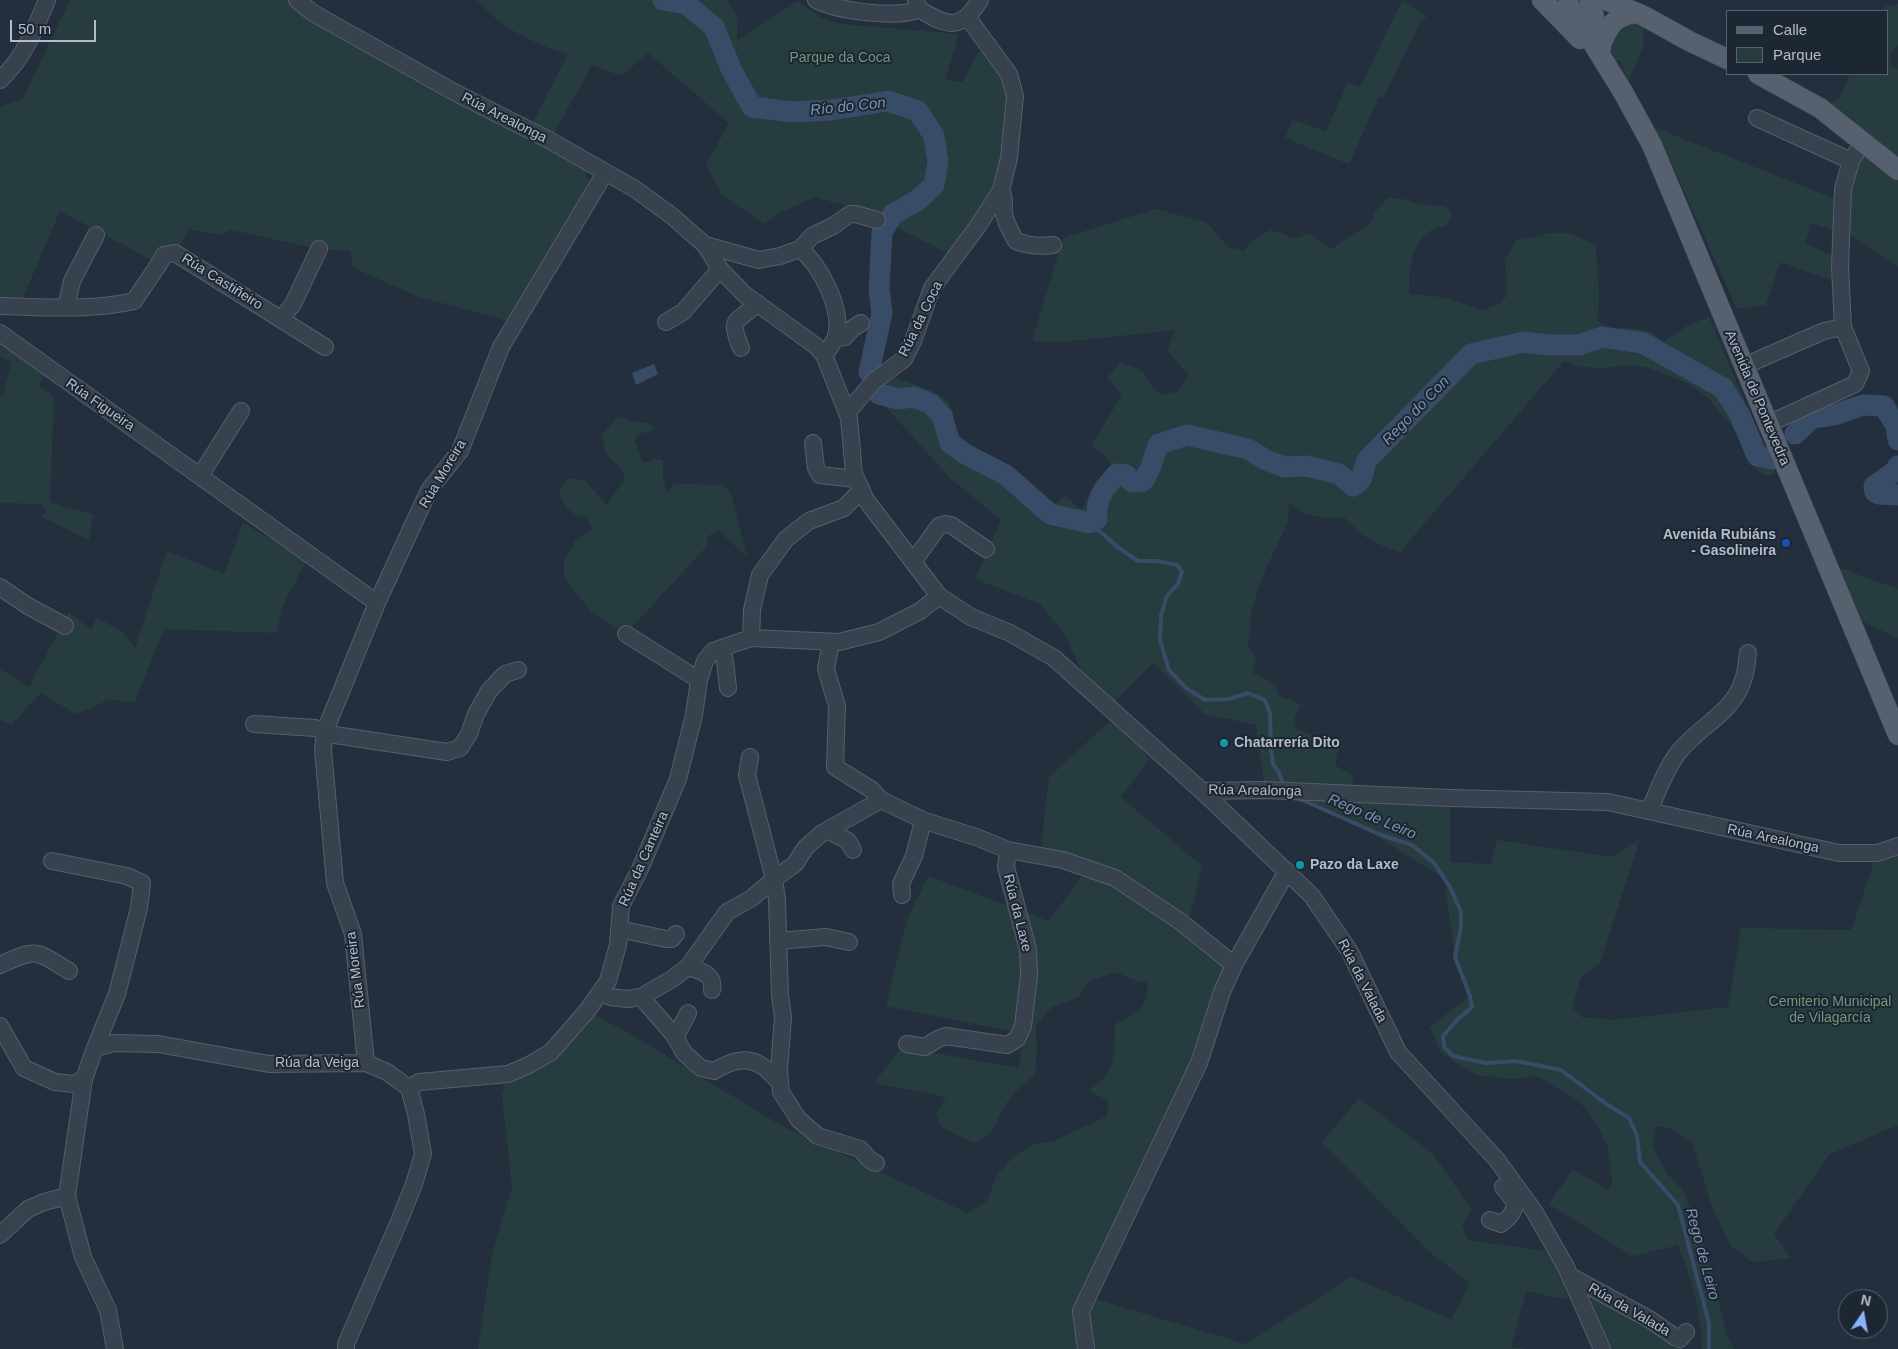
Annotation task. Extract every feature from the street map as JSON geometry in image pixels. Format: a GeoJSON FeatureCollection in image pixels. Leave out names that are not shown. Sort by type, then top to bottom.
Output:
{"type":"FeatureCollection","features":[{"type":"Feature","properties":{"kind":"main road"},"geometry":{"type":"LineString","coordinates":[[1542,0],[1606,66]]}},
{"type":"Feature","properties":{"kind":"main road"},"geometry":{"type":"LineString","coordinates":[[1564,1],[1575,4],[1589,0],[1606,66]]}},
{"type":"Feature","properties":{"kind":"main road"},"geometry":{"type":"LineString","coordinates":[[1606,0],[1635,10],[1689,41],[1726,59]]}},
{"type":"Feature","properties":{"kind":"main road"},"geometry":{"type":"LineString","coordinates":[[1564,1],[1606,66]]}},
{"type":"Feature","properties":{"kind":"main road"},"geometry":{"type":"LineString","coordinates":[[1601,44],[1608,26],[1623,14],[1635,10]]}},
{"type":"Feature","properties":{"kind":"main road","name":"Avenida de Pontevedra"},"geometry":{"type":"LineString","coordinates":[[1606,66],[1628,100],[1652,145],[1898,735]]}},
{"type":"Feature","properties":{"kind":"main road"},"geometry":{"type":"LineString","coordinates":[[1760,75],[1820,108],[1898,170]]}},
{"type":"Feature","properties":{"kind":"street"},"geometry":{"type":"LineString","coordinates":[[0,80],[24,50],[47,0]]}},
{"type":"Feature","properties":{"kind":"street","name":"Rúa Arealonga"},"geometry":{"type":"LineString","coordinates":[[297,0],[313,13],[352,36],[454,92],[550,140],[635,189],[672,216],[705,245],[720,270],[744,294],[816,346],[824,355],[849,418],[854,474],[866,500],[939,596],[971,617],[1010,633],[1054,658],[1202,791],[1265,790],[1450,798],[1608,802],[1839,853],[1878,853],[1898,846]]}},
{"type":"Feature","properties":{"kind":"street"},"geometry":{"type":"LineString","coordinates":[[816,0],[832,6],[889,14],[905,14],[917,5],[943,21],[961,22],[968,18],[980,0]]}},
{"type":"Feature","properties":{"kind":"street","name":"Rúa da Coca"},"geometry":{"type":"LineString","coordinates":[[847,413],[874,381],[904,359],[913,342],[932,288],[978,226],[1001,190],[1010,158],[1015,96],[1009,74],[968,18]]}},
{"type":"Feature","properties":{"kind":"street"},"geometry":{"type":"LineString","coordinates":[[1757,118],[1851,161]]}},
{"type":"Feature","properties":{"kind":"street"},"geometry":{"type":"LineString","coordinates":[[1768,424],[1855,384],[1861,371],[1843,327],[1840,267],[1843,190],[1851,161],[1863,142]]}},
{"type":"Feature","properties":{"kind":"street","name":"Rúa Moreira"},"geometry":{"type":"LineString","coordinates":[[366,1063],[353,934],[335,883],[323,750],[325,731],[378,603],[429,490],[460,450],[501,347],[605,173]]}},
{"type":"Feature","properties":{"kind":"street","name":"Rúa da Coca"},"geometry":{"type":"LineString","coordinates":[[1001,190],[1008,227],[1016,241],[1040,247],[1053,245]]}},
{"type":"Feature","properties":{"kind":"street","name":"Rúa Arealonga"},"geometry":{"type":"LineString","coordinates":[[705,245],[759,260],[780,256],[800,249],[812,236],[833,226],[850,214],[877,220]]}},
{"type":"Feature","properties":{"kind":"street"},"geometry":{"type":"LineString","coordinates":[[66,307],[72,281],[96,235]]}},
{"type":"Feature","properties":{"kind":"street"},"geometry":{"type":"LineString","coordinates":[[281,319],[293,304],[319,248]]}},
{"type":"Feature","properties":{"kind":"street"},"geometry":{"type":"LineString","coordinates":[[800,249],[806,253],[824,281],[836,308],[836,338],[824,355]]}},
{"type":"Feature","properties":{"kind":"street","name":"Rúa Castiñeiro"},"geometry":{"type":"LineString","coordinates":[[0,306],[114,306],[134,301],[164,255],[175,253],[325,347]]}},
{"type":"Feature","properties":{"kind":"street"},"geometry":{"type":"LineString","coordinates":[[666,322],[683,312],[720,270]]}},
{"type":"Feature","properties":{"kind":"street"},"geometry":{"type":"LineString","coordinates":[[741,348],[733,330],[734,323],[757,303]]}},
{"type":"Feature","properties":{"kind":"street"},"geometry":{"type":"LineString","coordinates":[[836,338],[844,337],[861,323]]}},
{"type":"Feature","properties":{"kind":"street"},"geometry":{"type":"LineString","coordinates":[[1744,366],[1824,331],[1843,327]]}},
{"type":"Feature","properties":{"kind":"street","name":"Rúa Figueira"},"geometry":{"type":"LineString","coordinates":[[0,334],[378,603]]}},
{"type":"Feature","properties":{"kind":"street"},"geometry":{"type":"LineString","coordinates":[[200,476],[241,412]]}},
{"type":"Feature","properties":{"kind":"street"},"geometry":{"type":"LineString","coordinates":[[751,638],[752,610],[760,575],[786,539],[810,521],[844,508],[859,485],[820,475],[816,468],[813,443]]}},
{"type":"Feature","properties":{"kind":"street"},"geometry":{"type":"LineString","coordinates":[[913,562],[939,526],[946,524],[951,525],[986,549]]}},
{"type":"Feature","properties":{"kind":"street"},"geometry":{"type":"LineString","coordinates":[[0,588],[28,606],[66,626]]}},
{"type":"Feature","properties":{"kind":"street","name":"Rúa da Canteira"},"geometry":{"type":"LineString","coordinates":[[409,1088],[419,1082],[508,1074],[529,1065],[551,1052],[579,1022],[608,981],[618,945],[620,906],[640,869],[678,779],[694,715],[704,661],[712,651],[751,638],[839,642],[879,632],[920,610],[939,596]]}},
{"type":"Feature","properties":{"kind":"street"},"geometry":{"type":"LineString","coordinates":[[626,634],[699,680]]}},
{"type":"Feature","properties":{"kind":"street"},"geometry":{"type":"LineString","coordinates":[[831,642],[826,669],[837,706],[835,767],[872,790],[882,800],[925,821],[976,837],[1008,850],[1063,860],[1115,878],[1181,922],[1234,965]]}},
{"type":"Feature","properties":{"kind":"street"},"geometry":{"type":"LineString","coordinates":[[722,648],[728,688]]}},
{"type":"Feature","properties":{"kind":"street"},"geometry":{"type":"LineString","coordinates":[[1649,811],[1669,767],[1679,752],[1737,695],[1743,683],[1748,653]]}},
{"type":"Feature","properties":{"kind":"street"},"geometry":{"type":"LineString","coordinates":[[254,724],[315,728],[335,735],[447,752],[460,748],[469,734],[476,714],[489,691],[505,674],[518,670]]}},
{"type":"Feature","properties":{"kind":"street"},"geometry":{"type":"LineString","coordinates":[[750,756],[747,775],[774,880],[777,900],[780,996],[783,1017],[779,1070],[781,1092],[799,1120],[818,1136],[860,1149],[870,1161],[876,1163]]}},
{"type":"Feature","properties":{"kind":"street","name":"Rúa da Valada"},"geometry":{"type":"LineString","coordinates":[[1202,791],[1312,896],[1350,952],[1398,1052],[1497,1160],[1534,1211],[1570,1276],[1602,1349]]}},
{"type":"Feature","properties":{"kind":"street"},"geometry":{"type":"LineString","coordinates":[[600,992],[610,997],[627,999],[641,997],[688,967],[727,912],[752,898],[795,864],[806,847],[827,830],[882,800]]}},
{"type":"Feature","properties":{"kind":"street"},"geometry":{"type":"LineString","coordinates":[[902,895],[901,884],[914,856],[922,825],[925,821]]}},
{"type":"Feature","properties":{"kind":"street"},"geometry":{"type":"LineString","coordinates":[[827,830],[848,841],[853,850]]}},
{"type":"Feature","properties":{"kind":"street","name":"Rúa da Laxe"},"geometry":{"type":"LineString","coordinates":[[907,1044],[925,1047],[946,1036],[1007,1045],[1017,1039],[1023,1026],[1029,975],[1028,949],[1016,899],[1010,888],[1007,874],[1008,850]]}},
{"type":"Feature","properties":{"kind":"street"},"geometry":{"type":"LineString","coordinates":[[52,861],[127,876],[142,883],[139,908],[117,994],[84,1079],[67,1196],[83,1257],[108,1310],[115,1349]]}},
{"type":"Feature","properties":{"kind":"street"},"geometry":{"type":"LineString","coordinates":[[1086,1349],[1081,1311],[1199,1063],[1222,992],[1234,965],[1287,871]]}},
{"type":"Feature","properties":{"kind":"street"},"geometry":{"type":"LineString","coordinates":[[619,929],[666,940],[672,939],[676,934]]}},
{"type":"Feature","properties":{"kind":"street"},"geometry":{"type":"LineString","coordinates":[[778,941],[826,937],[849,942]]}},
{"type":"Feature","properties":{"kind":"street"},"geometry":{"type":"LineString","coordinates":[[0,965],[31,952],[43,955],[68,971]]}},
{"type":"Feature","properties":{"kind":"street"},"geometry":{"type":"LineString","coordinates":[[688,967],[712,979],[712,990]]}},
{"type":"Feature","properties":{"kind":"street"},"geometry":{"type":"LineString","coordinates":[[641,997],[674,1035],[684,1053],[701,1068],[714,1071],[728,1062],[742,1060],[762,1066],[780,1082]]}},
{"type":"Feature","properties":{"kind":"street"},"geometry":{"type":"LineString","coordinates":[[674,1035],[681,1030],[688,1013]]}},
{"type":"Feature","properties":{"kind":"street"},"geometry":{"type":"LineString","coordinates":[[0,1026],[24,1068],[55,1082],[74,1084],[84,1079]]}},
{"type":"Feature","properties":{"kind":"street","name":"Rúa da Veiga"},"geometry":{"type":"LineString","coordinates":[[95,1048],[114,1043],[158,1044],[269,1064],[366,1063],[387,1072],[409,1088]]}},
{"type":"Feature","properties":{"kind":"street"},"geometry":{"type":"LineString","coordinates":[[346,1349],[346,1344],[414,1184],[423,1154],[409,1088]]}},
{"type":"Feature","properties":{"kind":"street","name":"Rúa da Valada"},"geometry":{"type":"LineString","coordinates":[[1453,1113],[1461,1130],[1515,1202],[1514,1212],[1501,1224],[1490,1220]]}},
{"type":"Feature","properties":{"kind":"street"},"geometry":{"type":"LineString","coordinates":[[0,1235],[28,1209],[44,1202],[67,1196]]}},
{"type":"Feature","properties":{"kind":"street","name":"Rúa da Valada"},"geometry":{"type":"LineString","coordinates":[[1570,1276],[1649,1319],[1675,1337],[1680,1338],[1686,1332]]}},
{"type":"Feature","properties":{"kind":"green space","name":"Parque da Coca"},"geometry":{"type":"Polygon","coordinates":[[[70,0],[288,0],[526,136],[568,54],[543,46],[518,34],[496,19],[477,0],[726,0],[736,14],[737,40],[798,1],[821,18],[840,24],[959,34],[945,80],[963,82],[978,52],[992,50],[1009,74],[1009,158],[956,257],[866,212],[815,197],[781,212],[764,224],[722,195],[706,165],[729,123],[648,53],[621,76],[592,65],[550,140],[582,160],[589,180],[584,210],[516,323],[416,296],[352,267],[351,251],[319,249],[231,230],[219,235],[189,229],[175,253],[159,264],[60,211],[22,300],[0,301],[0,107],[23,98],[70,0]]]}},
{"type":"Feature","properties":{"kind":"green space"},"geometry":{"type":"Polygon","coordinates":[[[1402,1],[1427,16],[1420,23],[1383,98],[1379,97],[1349,164],[1285,138],[1293,120],[1326,131],[1348,82],[1360,87],[1402,1]]]}},
{"type":"Feature","properties":{"kind":"green space"},"geometry":{"type":"Polygon","coordinates":[[[1898,4],[1898,45],[1892,51],[1889,66],[1898,69],[1898,267],[1852,236],[1811,223],[1805,244],[1832,255],[1831,280],[1780,262],[1766,305],[1737,309],[1656,128],[1846,203],[1857,163],[1869,148],[1820,108],[1839,99],[1850,75],[1888,75],[1888,10],[1882,10],[1886,6],[1898,4]]]}},
{"type":"Feature","properties":{"kind":"green space"},"geometry":{"type":"Polygon","coordinates":[[[1644,16],[1643,47],[1629,81],[1619,60],[1608,69],[1608,26],[1644,16]]]}},
{"type":"Feature","properties":{"kind":"green space","name":"Cemiterio Municipal de Vilagarcía"},"geometry":{"type":"Polygon","coordinates":[[[1388,198],[1404,199],[1420,205],[1436,205],[1448,208],[1452,215],[1446,226],[1432,230],[1418,243],[1410,268],[1410,294],[1442,297],[1484,310],[1501,303],[1507,295],[1505,259],[1516,241],[1548,234],[1565,233],[1584,239],[1596,246],[1599,293],[1598,321],[1611,331],[1624,327],[1651,331],[1664,342],[1686,326],[1709,317],[1775,473],[1766,476],[1756,469],[1732,427],[1708,398],[1687,383],[1649,368],[1630,365],[1605,368],[1581,367],[1564,361],[1400,552],[1369,539],[1344,517],[1324,518],[1303,513],[1289,503],[1288,522],[1264,573],[1252,608],[1248,646],[1256,657],[1253,673],[1273,684],[1279,696],[1301,704],[1294,720],[1296,729],[1314,735],[1341,738],[1335,765],[1353,776],[1351,794],[1450,798],[1450,862],[1491,864],[1497,840],[1612,857],[1640,839],[1600,963],[1581,977],[1572,1008],[1581,1017],[1613,1020],[1728,1007],[1741,928],[1851,930],[1874,862],[1898,854],[1898,1125],[1830,1154],[1774,1234],[1791,1258],[1752,1262],[1730,1245],[1710,1201],[1692,1142],[1671,1128],[1656,1126],[1652,1146],[1666,1172],[1684,1192],[1709,1260],[1727,1337],[1734,1349],[1702,1349],[1702,1336],[1695,1296],[1678,1245],[1632,1256],[1549,1204],[1573,1169],[1608,1190],[1612,1182],[1608,1148],[1597,1124],[1579,1101],[1537,1076],[1513,1079],[1476,1075],[1440,1052],[1430,1027],[1470,996],[1455,957],[1444,879],[1353,821],[1294,796],[1265,790],[1256,725],[1205,714],[1153,663],[1111,705],[1091,691],[1065,635],[1040,604],[975,579],[1001,520],[950,478],[868,387],[884,373],[932,391],[947,400],[953,412],[955,427],[961,439],[981,454],[1012,470],[1042,496],[1056,504],[1065,496],[1082,510],[1096,481],[1112,466],[1104,455],[1091,446],[1122,395],[1107,378],[1120,363],[1141,370],[1154,389],[1161,395],[1176,392],[1189,375],[1167,351],[1175,330],[1072,341],[1032,341],[1063,238],[1156,209],[1206,222],[1228,247],[1244,251],[1252,241],[1270,230],[1293,239],[1309,234],[1331,249],[1353,234],[1368,227],[1375,212],[1388,198]]]}},
{"type":"Feature","properties":{"kind":"green space"},"geometry":{"type":"Polygon","coordinates":[[[0,326],[47,368],[39,386],[54,397],[50,502],[93,514],[89,540],[42,517],[47,511],[42,504],[0,503],[0,395],[3,395],[12,361],[0,357],[0,326]]]}},
{"type":"Feature","properties":{"kind":"green space"},"geometry":{"type":"Polygon","coordinates":[[[618,416],[629,421],[649,423],[654,430],[638,434],[635,441],[643,463],[654,459],[663,460],[663,477],[667,492],[675,484],[722,485],[731,493],[747,557],[719,531],[708,536],[707,546],[626,634],[591,612],[564,577],[564,561],[575,541],[592,528],[586,517],[580,516],[568,509],[559,492],[568,478],[585,481],[607,505],[625,478],[621,469],[605,453],[602,435],[618,416]]]}},
{"type":"Feature","properties":{"kind":"green space"},"geometry":{"type":"Polygon","coordinates":[[[1898,466],[1898,495],[1879,494],[1874,486],[1895,471],[1898,466]]]}},
{"type":"Feature","properties":{"kind":"green space"},"geometry":{"type":"Polygon","coordinates":[[[243,523],[307,560],[284,603],[276,633],[164,629],[135,702],[109,700],[76,714],[41,693],[11,725],[0,719],[0,669],[29,687],[69,612],[91,630],[97,617],[123,633],[135,648],[167,551],[224,574],[243,523]]]}},
{"type":"Feature","properties":{"kind":"green space"},"geometry":{"type":"Polygon","coordinates":[[[1826,563],[1898,589],[1898,638],[1847,614],[1826,563]]]}},
{"type":"Feature","properties":{"kind":"green space"},"geometry":{"type":"Polygon","coordinates":[[[1109,722],[1129,730],[1149,759],[1121,797],[1202,866],[1187,927],[1234,965],[1088,1297],[1246,1344],[1351,1277],[1451,1319],[1470,1283],[1428,1251],[1322,1142],[1359,1098],[1433,1154],[1472,1210],[1462,1225],[1467,1240],[1546,1251],[1560,1273],[1569,1300],[1526,1291],[1511,1347],[1526,1349],[478,1349],[492,1254],[512,1187],[502,1095],[508,1074],[529,1065],[587,1011],[627,1032],[782,1126],[968,1213],[987,1201],[997,1175],[1014,1156],[1034,1144],[1054,1141],[1107,1116],[1108,1101],[1089,1090],[1098,1084],[1109,1070],[1114,1054],[1115,1024],[1140,1010],[1145,1000],[1148,983],[1131,979],[1117,972],[1089,981],[1079,997],[1052,1007],[1036,1025],[1037,1053],[1035,1075],[1020,1087],[1007,1102],[991,1133],[975,1143],[942,1128],[936,1114],[946,1097],[874,1083],[902,1047],[1018,1068],[1025,1034],[886,1006],[907,920],[928,876],[1049,921],[1088,868],[1040,856],[1049,777],[1109,722]]]}},
{"type":"Feature","properties":{"kind":"green space"},"geometry":{"type":"Polygon","coordinates":[[[1600,1299],[1684,1349],[1611,1349],[1591,1300],[1600,1299]]]}},
{"type":"Feature","properties":{"kind":"water"},"geometry":{"type":"Polygon","coordinates":[[[654,364],[658,374],[636,385],[632,373],[654,364]]]}},
{"type":"Feature","properties":{"kind":"waterway","name":"Río do Con"},"geometry":{"type":"LineString","coordinates":[[663,0],[686,4],[714,27],[732,71],[752,107],[792,112],[831,110],[888,101],[918,111],[934,136],[938,162],[934,185],[918,200],[893,214],[882,232],[879,290],[882,313],[869,372]]}},
{"type":"Feature","properties":{"kind":"waterway","name":"Rego do Con"},"geometry":{"type":"LineString","coordinates":[[879,394],[898,399],[913,397],[931,404],[942,416],[950,443],[965,454],[1006,475],[1050,514],[1090,523],[1097,519],[1097,506],[1101,494],[1117,474],[1126,475],[1132,482],[1143,481],[1151,468],[1159,444],[1187,435],[1248,449],[1266,460],[1284,467],[1307,466],[1339,474],[1353,486],[1362,478],[1368,459],[1471,354],[1524,342],[1548,345],[1579,345],[1602,337],[1643,343],[1723,388],[1740,415],[1757,456],[1773,459]]}},
{"type":"Feature","properties":{"kind":"waterway","name":"Rego do Con"},"geometry":{"type":"LineString","coordinates":[[1795,434],[1812,418],[1834,415],[1863,405],[1884,406],[1896,426],[1898,440]]}},
{"type":"Feature","properties":{"kind":"waterway","name":"Rego do Con"},"geometry":{"type":"LineString","coordinates":[[1898,466],[1895,471],[1874,486],[1875,492],[1879,494],[1898,495]]}},
{"type":"Feature","properties":{"kind":"waterway","name":"Rego de Leiro"},"geometry":{"type":"LineString","coordinates":[[1090,523],[1119,548],[1138,561],[1157,561],[1177,565],[1182,572],[1178,584],[1167,596],[1161,615],[1160,640],[1169,670],[1186,688],[1205,700],[1229,699],[1248,693],[1265,700],[1270,714],[1273,764],[1283,783]]}},
{"type":"Feature","properties":{"kind":"waterway","name":"Rego de Leiro"},"geometry":{"type":"LineString","coordinates":[[1298,798],[1381,835],[1412,845],[1434,863],[1450,887],[1461,912],[1461,927],[1455,957],[1470,996],[1472,1007],[1443,1036],[1444,1047],[1453,1056],[1486,1063],[1516,1061],[1561,1070],[1605,1103],[1629,1118],[1637,1136],[1640,1162],[1678,1205],[1709,1323],[1709,1349]]}},
{"type":"Feature","properties":{"kind":"place","name":"Avenida Rubiáns - Gasolineira"},"geometry":{"type":"Point","coordinates":[1786,543]}},
{"type":"Feature","properties":{"kind":"place","name":"Chatarrería Dito"},"geometry":{"type":"Point","coordinates":[1224,743]}},
{"type":"Feature","properties":{"kind":"place","name":"Pazo da Laxe"},"geometry":{"type":"Point","coordinates":[1300,865]}}]}
